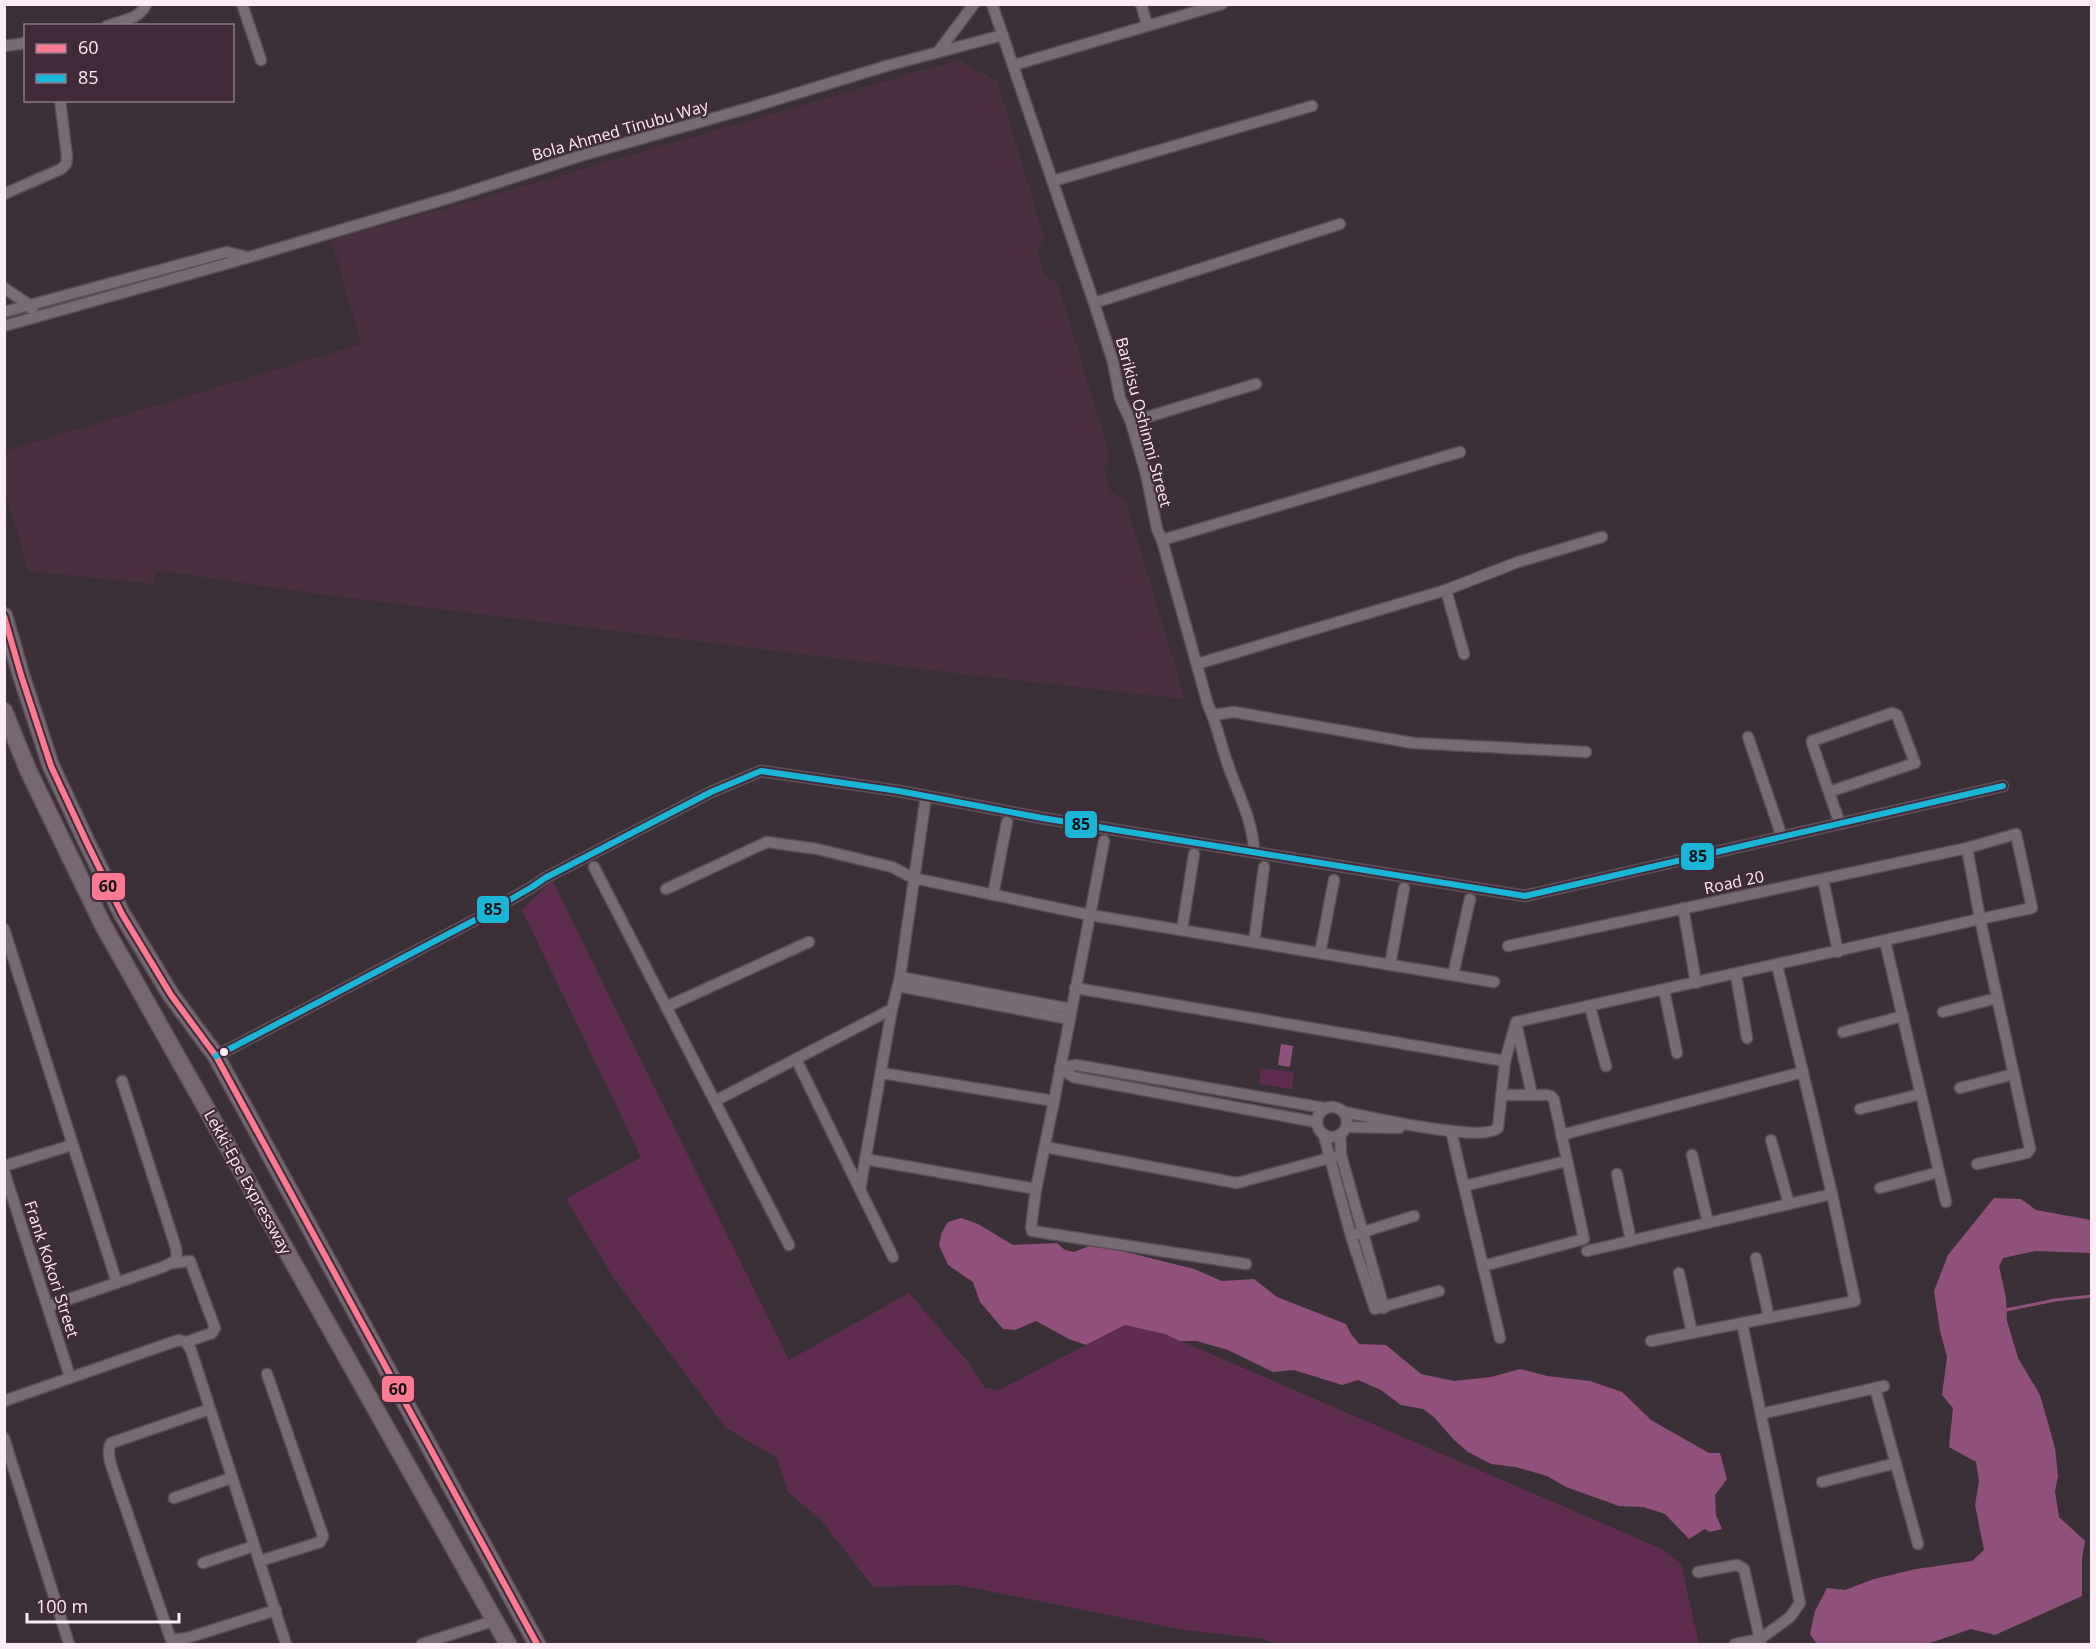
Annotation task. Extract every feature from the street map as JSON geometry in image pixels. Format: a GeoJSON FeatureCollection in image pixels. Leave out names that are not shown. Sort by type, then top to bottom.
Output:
{"type":"FeatureCollection","features":[{"type":"Feature","properties":{"kind":"highway","name":"Lekki-Epe Expressway"},"geometry":{"type":"LineString","coordinates":[[4,616],[51,766],[122,914],[171,995],[216,1056],[537,1644]]}},
{"type":"Feature","properties":{"kind":"highway","name":"Lekki-Epe Expressway"},"geometry":{"type":"LineString","coordinates":[[4,711],[28,770],[103,925],[508,1644]]}},
{"type":"Feature","properties":{"kind":"street"},"geometry":{"type":"LineString","coordinates":[[113,24],[134,17],[144,9],[146,4]]}},
{"type":"Feature","properties":{"kind":"street"},"geometry":{"type":"LineString","coordinates":[[242,4],[261,60]]}},
{"type":"Feature","properties":{"kind":"street"},"geometry":{"type":"LineString","coordinates":[[938,51],[974,4]]}},
{"type":"Feature","properties":{"kind":"street","name":"Barikisu Oshinmi Street"},"geometry":{"type":"LineString","coordinates":[[992,4],[1113,362],[1119,398],[1131,422],[1146,474],[1157,529],[1162,540],[1180,610],[1208,705],[1218,727],[1227,763],[1244,803],[1254,851]]}},
{"type":"Feature","properties":{"kind":"street"},"geometry":{"type":"LineString","coordinates":[[1141,4],[1147,25]]}},
{"type":"Feature","properties":{"kind":"street"},"geometry":{"type":"LineString","coordinates":[[1014,65],[1222,4]]}},
{"type":"Feature","properties":{"kind":"street","name":"Bola Ahmed Tinubu Way"},"geometry":{"type":"LineString","coordinates":[[4,326],[459,195],[580,156],[938,51],[1003,36]]}},
{"type":"Feature","properties":{"kind":"street"},"geometry":{"type":"LineString","coordinates":[[4,46],[24,43]]}},
{"type":"Feature","properties":{"kind":"street"},"geometry":{"type":"LineString","coordinates":[[4,194],[61,169],[66,164],[60,102]]}},
{"type":"Feature","properties":{"kind":"street"},"geometry":{"type":"LineString","coordinates":[[1053,181],[1177,143],[1312,106]]}},
{"type":"Feature","properties":{"kind":"street"},"geometry":{"type":"LineString","coordinates":[[1094,303],[1340,224]]}},
{"type":"Feature","properties":{"kind":"street"},"geometry":{"type":"LineString","coordinates":[[4,312],[226,252],[247,257]]}},
{"type":"Feature","properties":{"kind":"street"},"geometry":{"type":"LineString","coordinates":[[4,288],[31,306],[35,317]]}},
{"type":"Feature","properties":{"kind":"street"},"geometry":{"type":"LineString","coordinates":[[1131,422],[1256,384]]}},
{"type":"Feature","properties":{"kind":"street"},"geometry":{"type":"LineString","coordinates":[[1162,540],[1460,452]]}},
{"type":"Feature","properties":{"kind":"street"},"geometry":{"type":"LineString","coordinates":[[1197,664],[1446,590],[1518,562],[1602,537]]}},
{"type":"Feature","properties":{"kind":"street"},"geometry":{"type":"LineString","coordinates":[[1446,590],[1464,654]]}},
{"type":"Feature","properties":{"kind":"street"},"geometry":{"type":"LineString","coordinates":[[1213,715],[1234,712],[1413,743],[1586,752]]}},
{"type":"Feature","properties":{"kind":"street"},"geometry":{"type":"LineString","coordinates":[[1829,792],[1915,763],[1897,716],[1892,713],[1812,741],[1829,792],[1840,824]]}},
{"type":"Feature","properties":{"kind":"street"},"geometry":{"type":"LineString","coordinates":[[1748,737],[1782,837]]}},
{"type":"Feature","properties":{"kind":"street"},"geometry":{"type":"LineString","coordinates":[[216,1056],[475,920],[532,888],[545,878],[754,772],[770,771],[926,796],[1042,818],[1525,896],[2003,786]]}},
{"type":"Feature","properties":{"kind":"street"},"geometry":{"type":"LineString","coordinates":[[860,1189],[892,1009],[899,982],[926,796]]}},
{"type":"Feature","properties":{"kind":"street"},"geometry":{"type":"LineString","coordinates":[[993,895],[1007,822]]}},
{"type":"Feature","properties":{"kind":"street","name":"Road 20"},"geometry":{"type":"LineString","coordinates":[[1508,946],[1967,848],[2016,834],[2032,908],[1980,919]]}},
{"type":"Feature","properties":{"kind":"street"},"geometry":{"type":"LineString","coordinates":[[1104,841],[1030,1228],[1036,1233],[1246,1264]]}},
{"type":"Feature","properties":{"kind":"street"},"geometry":{"type":"LineString","coordinates":[[666,889],[767,842],[817,849],[892,867],[913,878],[1090,915],[1494,982]]}},
{"type":"Feature","properties":{"kind":"street"},"geometry":{"type":"LineString","coordinates":[[1967,848],[2029,1151],[1977,1164]]}},
{"type":"Feature","properties":{"kind":"street"},"geometry":{"type":"LineString","coordinates":[[1182,930],[1194,854]]}},
{"type":"Feature","properties":{"kind":"street"},"geometry":{"type":"LineString","coordinates":[[594,867],[789,1245]]}},
{"type":"Feature","properties":{"kind":"street"},"geometry":{"type":"LineString","coordinates":[[1254,942],[1264,867]]}},
{"type":"Feature","properties":{"kind":"street"},"geometry":{"type":"LineString","coordinates":[[1823,879],[1838,952]]}},
{"type":"Feature","properties":{"kind":"street"},"geometry":{"type":"LineString","coordinates":[[1320,953],[1334,880]]}},
{"type":"Feature","properties":{"kind":"street"},"geometry":{"type":"LineString","coordinates":[[1390,965],[1404,888]]}},
{"type":"Feature","properties":{"kind":"street"},"geometry":{"type":"LineString","coordinates":[[1453,975],[1470,899]]}},
{"type":"Feature","properties":{"kind":"street"},"geometry":{"type":"LineString","coordinates":[[1683,908],[1696,983]]}},
{"type":"Feature","properties":{"kind":"street"},"geometry":{"type":"LineString","coordinates":[[1516,1022],[1980,919]]}},
{"type":"Feature","properties":{"kind":"street"},"geometry":{"type":"LineString","coordinates":[[4,929],[117,1283]]}},
{"type":"Feature","properties":{"kind":"street"},"geometry":{"type":"LineString","coordinates":[[1885,941],[1946,1202]]}},
{"type":"Feature","properties":{"kind":"street"},"geometry":{"type":"LineString","coordinates":[[666,1007],[809,942]]}},
{"type":"Feature","properties":{"kind":"street"},"geometry":{"type":"LineString","coordinates":[[1651,1341],[1855,1300],[1777,965]]}},
{"type":"Feature","properties":{"kind":"street"},"geometry":{"type":"LineString","coordinates":[[1736,975],[1747,1038]]}},
{"type":"Feature","properties":{"kind":"street"},"geometry":{"type":"LineString","coordinates":[[899,982],[1070,1014]]}},
{"type":"Feature","properties":{"kind":"street"},"geometry":{"type":"LineString","coordinates":[[1075,988],[1505,1061]]}},
{"type":"Feature","properties":{"kind":"street"},"geometry":{"type":"LineString","coordinates":[[1664,990],[1677,1053]]}},
{"type":"Feature","properties":{"kind":"street"},"geometry":{"type":"LineString","coordinates":[[1943,1011],[1996,998]]}},
{"type":"Feature","properties":{"kind":"street"},"geometry":{"type":"LineString","coordinates":[[1590,1007],[1606,1066]]}},
{"type":"Feature","properties":{"kind":"street"},"geometry":{"type":"LineString","coordinates":[[714,1101],[892,1009]]}},
{"type":"Feature","properties":{"kind":"street"},"geometry":{"type":"LineString","coordinates":[[1843,1032],[1903,1016]]}},
{"type":"Feature","properties":{"kind":"street"},"geometry":{"type":"LineString","coordinates":[[1060,1068],[1076,1065],[1324,1108],[1334,1106],[1344,1112],[1427,1128],[1491,1132],[1498,1128],[1505,1061],[1516,1022]]}},
{"type":"Feature","properties":{"kind":"street"},"geometry":{"type":"LineString","coordinates":[[1516,1022],[1532,1095]]}},
{"type":"Feature","properties":{"kind":"street"},"geometry":{"type":"LineString","coordinates":[[796,1059],[893,1257]]}},
{"type":"Feature","properties":{"kind":"street"},"geometry":{"type":"LineString","coordinates":[[1060,1068],[1073,1077],[1316,1122]]}},
{"type":"Feature","properties":{"kind":"street"},"geometry":{"type":"LineString","coordinates":[[1562,1135],[1803,1072]]}},
{"type":"Feature","properties":{"kind":"street"},"geometry":{"type":"LineString","coordinates":[[881,1073],[1054,1101]]}},
{"type":"Feature","properties":{"kind":"street"},"geometry":{"type":"LineString","coordinates":[[1960,1088],[2014,1074]]}},
{"type":"Feature","properties":{"kind":"street"},"geometry":{"type":"LineString","coordinates":[[122,1081],[178,1255],[174,1263]]}},
{"type":"Feature","properties":{"kind":"street"},"geometry":{"type":"LineString","coordinates":[[1860,1109],[1921,1094]]}},
{"type":"Feature","properties":{"kind":"street"},"geometry":{"type":"LineString","coordinates":[[1483,1266],[1584,1239],[1562,1135],[1551,1096],[1501,1095]]}},
{"type":"Feature","properties":{"kind":"street"},"geometry":{"type":"LineString","coordinates":[[1324,1108],[1317,1117],[1317,1127],[1335,1156],[1379,1309],[1439,1291]]}},
{"type":"Feature","properties":{"kind":"street"},"geometry":{"type":"LineString","coordinates":[[1335,1156],[1348,1122],[1344,1112]]}},
{"type":"Feature","properties":{"kind":"street"},"geometry":{"type":"LineString","coordinates":[[1324,1136],[1335,1137],[1343,1131],[1427,1128]]}},
{"type":"Feature","properties":{"kind":"street"},"geometry":{"type":"LineString","coordinates":[[1451,1131],[1500,1338]]}},
{"type":"Feature","properties":{"kind":"street"},"geometry":{"type":"LineString","coordinates":[[1771,1140],[1789,1204]]}},
{"type":"Feature","properties":{"kind":"street"},"geometry":{"type":"LineString","coordinates":[[4,1168],[72,1145]]}},
{"type":"Feature","properties":{"kind":"street"},"geometry":{"type":"LineString","coordinates":[[1045,1147],[1237,1183],[1335,1156]]}},
{"type":"Feature","properties":{"kind":"street"},"geometry":{"type":"LineString","coordinates":[[1692,1155],[1708,1223]]}},
{"type":"Feature","properties":{"kind":"street"},"geometry":{"type":"LineString","coordinates":[[866,1160],[1036,1189]]}},
{"type":"Feature","properties":{"kind":"street"},"geometry":{"type":"LineString","coordinates":[[1464,1186],[1567,1161]]}},
{"type":"Feature","properties":{"kind":"street","name":"Frank Kokori Street"},"geometry":{"type":"LineString","coordinates":[[4,1168],[70,1377]]}},
{"type":"Feature","properties":{"kind":"street"},"geometry":{"type":"LineString","coordinates":[[1880,1188],[1939,1172]]}},
{"type":"Feature","properties":{"kind":"street"},"geometry":{"type":"LineString","coordinates":[[1617,1174],[1631,1241]]}},
{"type":"Feature","properties":{"kind":"street"},"geometry":{"type":"LineString","coordinates":[[1587,1251],[1832,1194]]}},
{"type":"Feature","properties":{"kind":"street"},"geometry":{"type":"LineString","coordinates":[[1357,1234],[1414,1216]]}},
{"type":"Feature","properties":{"kind":"street"},"geometry":{"type":"LineString","coordinates":[[1756,1258],[1769,1318]]}},
{"type":"Feature","properties":{"kind":"street"},"geometry":{"type":"LineString","coordinates":[[4,1401],[179,1340],[186,1342],[212,1333],[215,1328],[190,1261],[174,1263],[49,1306]]}},
{"type":"Feature","properties":{"kind":"street"},"geometry":{"type":"LineString","coordinates":[[1679,1273],[1692,1333]]}},
{"type":"Feature","properties":{"kind":"street"},"geometry":{"type":"LineString","coordinates":[[1735,1644],[1760,1642],[1790,1617],[1800,1603],[1742,1323]]}},
{"type":"Feature","properties":{"kind":"street"},"geometry":{"type":"LineString","coordinates":[[186,1342],[286,1644]]}},
{"type":"Feature","properties":{"kind":"street"},"geometry":{"type":"LineString","coordinates":[[260,1561],[310,1547],[320,1542],[322,1536],[267,1374]]}},
{"type":"Feature","properties":{"kind":"street"},"geometry":{"type":"LineString","coordinates":[[1761,1414],[1879,1387],[1896,1463],[1918,1544]]}},
{"type":"Feature","properties":{"kind":"street"},"geometry":{"type":"LineString","coordinates":[[210,1409],[111,1443],[109,1454],[116,1480],[171,1640],[187,1638],[276,1610]]}},
{"type":"Feature","properties":{"kind":"street"},"geometry":{"type":"LineString","coordinates":[[4,1438],[69,1644]]}},
{"type":"Feature","properties":{"kind":"street"},"geometry":{"type":"LineString","coordinates":[[1822,1482],[1896,1463]]}},
{"type":"Feature","properties":{"kind":"street"},"geometry":{"type":"LineString","coordinates":[[174,1498],[231,1478]]}},
{"type":"Feature","properties":{"kind":"street"},"geometry":{"type":"LineString","coordinates":[[203,1563],[254,1546]]}},
{"type":"Feature","properties":{"kind":"street"},"geometry":{"type":"LineString","coordinates":[[1698,1572],[1737,1565],[1743,1569],[1760,1642]]}},
{"type":"Feature","properties":{"kind":"street"},"geometry":{"type":"LineString","coordinates":[[422,1644],[496,1620]]}},
{"type":"Feature","properties":{"kind":"shaded area"},"geometry":{"type":"Polygon","coordinates":[[[959,60],[997,81],[1044,237],[1037,252],[1045,276],[1058,284],[1110,456],[1104,470],[1111,492],[1125,500],[1185,699],[319,594],[156,570],[154,584],[28,571],[5,488],[5,451],[361,344],[331,240],[959,60]]]}},
{"type":"Feature","properties":{"kind":"shaded area"},"geometry":{"type":"Polygon","coordinates":[[[552,880],[789,1360],[909,1293],[968,1362],[985,1388],[999,1390],[1125,1325],[1165,1334],[1662,1549],[1681,1564],[1699,1644],[1276,1644],[1264,1639],[1183,1630],[958,1585],[873,1587],[821,1520],[788,1492],[777,1458],[726,1428],[613,1277],[566,1199],[641,1157],[522,910],[552,880]]]}},
{"type":"Feature","properties":{"kind":"shaded area"},"geometry":{"type":"Polygon","coordinates":[[[1281,1044],[1293,1046],[1290,1067],[1278,1065],[1281,1044]]]}},
{"type":"Feature","properties":{"kind":"shaded area"},"geometry":{"type":"Polygon","coordinates":[[[1261,1068],[1294,1072],[1292,1089],[1259,1084],[1261,1068]]]}},
{"type":"Feature","properties":{"kind":"shaded area"},"geometry":{"type":"Polygon","coordinates":[[[1994,1198],[2021,1199],[2036,1210],[2091,1220],[2091,1253],[2035,1251],[2003,1258],[1999,1266],[2006,1298],[2007,1321],[2018,1358],[2040,1395],[2055,1448],[2058,1476],[2055,1491],[2059,1517],[2085,1541],[2082,1558],[2082,1596],[1995,1635],[1971,1629],[1927,1644],[1817,1644],[1810,1634],[1815,1611],[1827,1588],[1845,1590],[1874,1579],[1916,1569],[1972,1561],[1984,1550],[1975,1505],[1979,1481],[1976,1462],[1949,1447],[1953,1408],[1942,1395],[1947,1357],[1940,1331],[1934,1291],[1948,1255],[1994,1198]]]}},
{"type":"Feature","properties":{"kind":"shaded area"},"geometry":{"type":"Polygon","coordinates":[[[961,1218],[978,1224],[1013,1245],[1057,1243],[1065,1250],[1074,1252],[1094,1244],[1194,1269],[1222,1281],[1254,1279],[1277,1297],[1346,1324],[1359,1344],[1386,1345],[1421,1374],[1454,1381],[1491,1377],[1520,1369],[1547,1376],[1590,1381],[1622,1392],[1651,1420],[1709,1453],[1720,1453],[1727,1479],[1715,1495],[1716,1515],[1722,1529],[1710,1532],[1705,1529],[1689,1539],[1665,1514],[1643,1507],[1619,1506],[1566,1487],[1547,1476],[1516,1467],[1491,1464],[1468,1452],[1434,1417],[1423,1409],[1401,1405],[1381,1390],[1358,1380],[1342,1385],[1294,1370],[1273,1372],[1228,1350],[1197,1341],[1180,1341],[1165,1334],[1125,1325],[1086,1345],[1069,1339],[1036,1321],[1015,1330],[1003,1329],[980,1302],[973,1282],[948,1265],[939,1245],[942,1232],[948,1222],[961,1218]]]}},
{"type":"Feature","properties":{"kind":"waterway"},"geometry":{"type":"LineString","coordinates":[[2006,1310],[2055,1300],[2092,1296]]}},
{"type":"Feature","properties":{"kind":"transit line","name":"60"},"geometry":{"type":"LineString","coordinates":[[4,616],[51,766],[122,914],[171,995],[216,1056],[537,1644]]}},
{"type":"Feature","properties":{"kind":"transit line","name":"85"},"geometry":{"type":"LineString","coordinates":[[216,1056],[475,920],[545,878],[711,792],[761,771],[899,791],[1042,818],[1525,896],[2003,786]]}}]}
